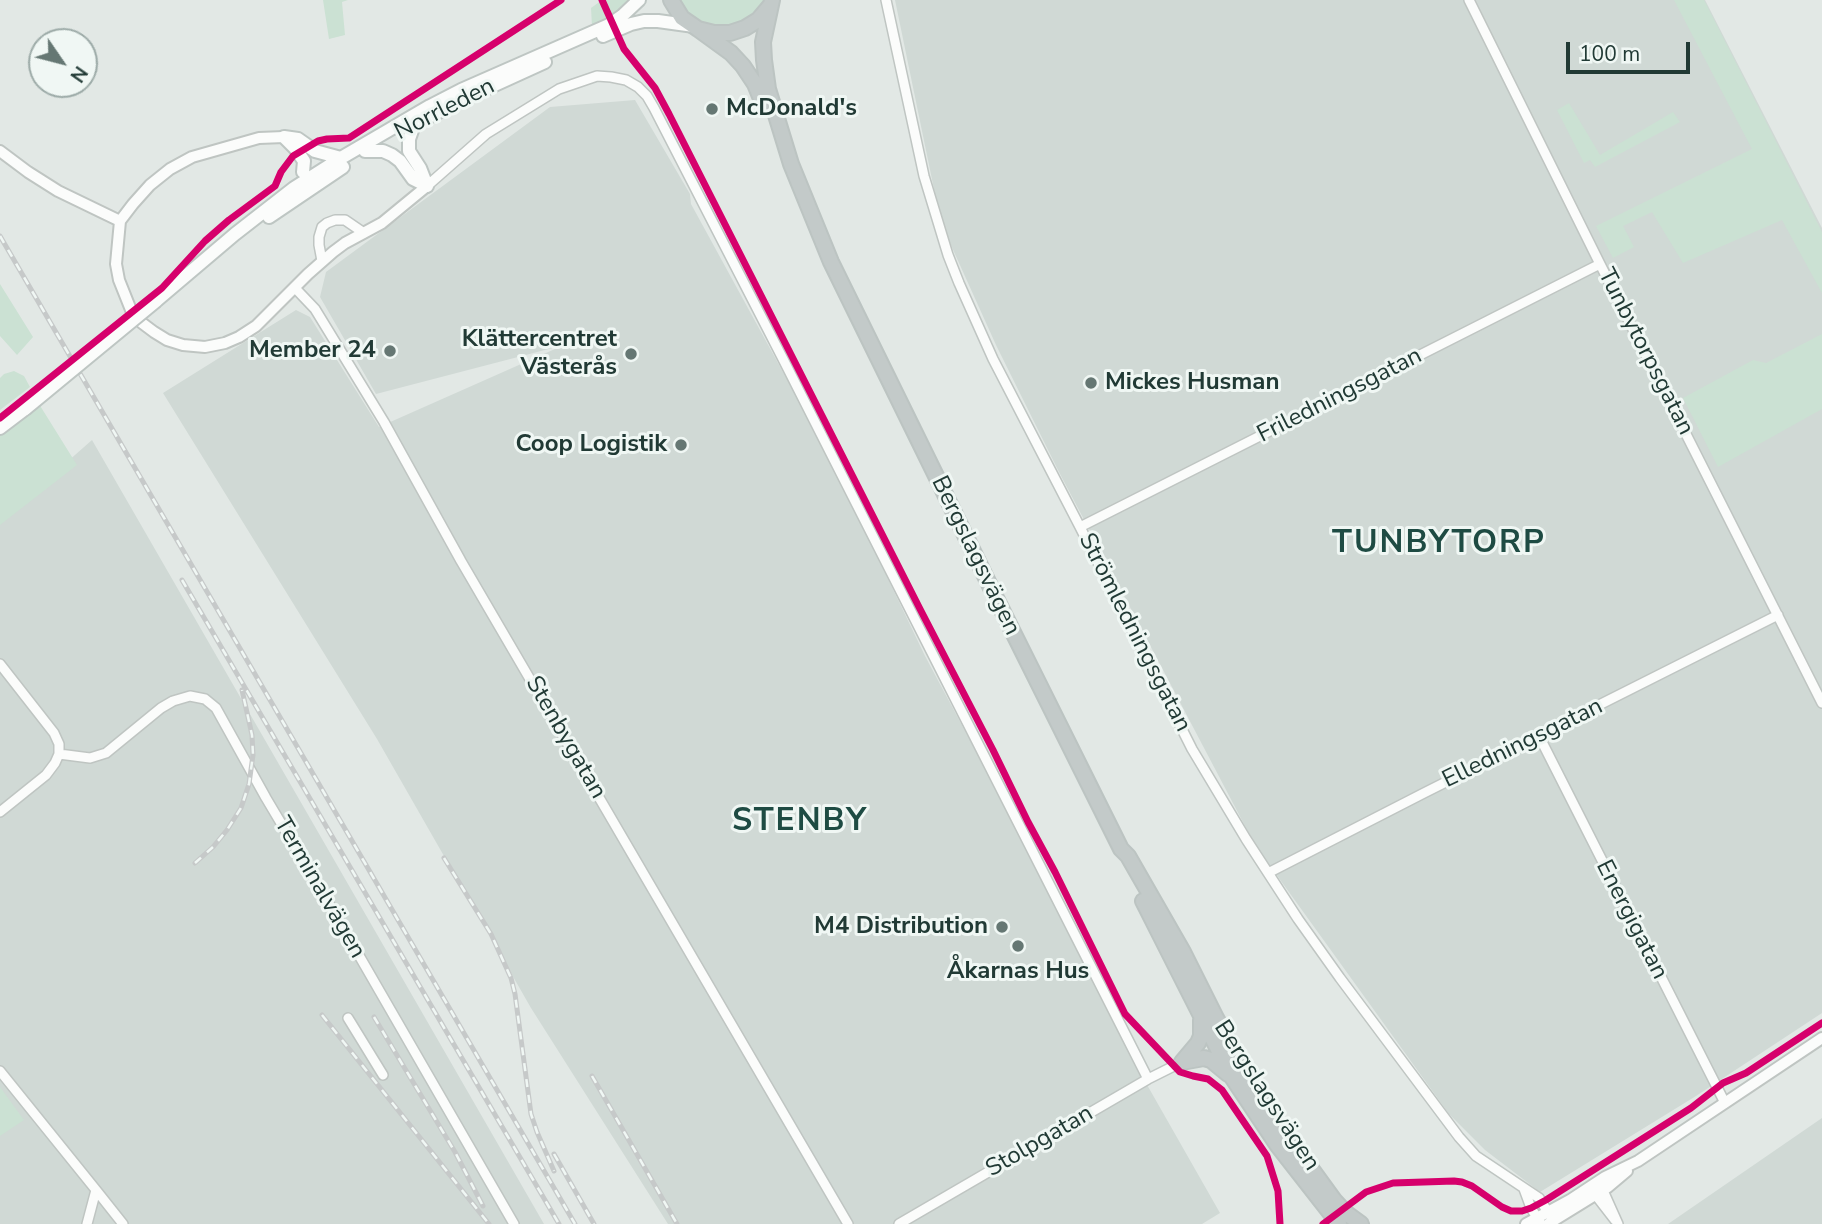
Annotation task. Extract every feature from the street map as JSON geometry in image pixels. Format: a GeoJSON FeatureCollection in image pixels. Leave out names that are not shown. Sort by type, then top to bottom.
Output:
{"type":"FeatureCollection","features":[{"type":"Feature","properties":{"kind":"highway","name":"Bergslagsvägen"},"geometry":{"type":"LineString","coordinates":[[671,0],[682,18],[731,53],[753,79],[794,187],[821,248],[831,262]]}},
{"type":"Feature","properties":{"kind":"highway","name":"Bergslagsvägen"},"geometry":{"type":"LineString","coordinates":[[772,0],[763,41],[768,89],[791,164],[831,262],[1121,849],[1123,861],[1232,1077],[1278,1146],[1339,1224]]}},
{"type":"Feature","properties":{"kind":"highway"},"geometry":{"type":"LineString","coordinates":[[696,28],[714,33],[737,31],[758,20],[772,0]]}},
{"type":"Feature","properties":{"kind":"highway","name":"Bergslagsvägen"},"geometry":{"type":"LineString","coordinates":[[1121,849],[1128,856],[1183,952],[1215,1016],[1273,1116],[1334,1199],[1346,1213],[1361,1224]]}},
{"type":"Feature","properties":{"kind":"highway"},"geometry":{"type":"LineString","coordinates":[[1182,1062],[1201,1036],[1200,1015]]}},
{"type":"Feature","properties":{"kind":"highway"},"geometry":{"type":"LineString","coordinates":[[1182,1062],[1204,1058],[1211,1060],[1232,1077]]}},
{"type":"Feature","properties":{"kind":"main road","name":"Norrleden"},"geometry":{"type":"LineString","coordinates":[[0,428],[294,188],[430,106],[609,25],[639,0]]}},
{"type":"Feature","properties":{"kind":"main road","name":"Norrleden"},"geometry":{"type":"LineString","coordinates":[[217,250],[366,151],[466,98],[631,24],[658,21],[696,28]]}},
{"type":"Feature","properties":{"kind":"main road"},"geometry":{"type":"LineString","coordinates":[[414,125],[408,139],[410,151],[426,186]]}},
{"type":"Feature","properties":{"kind":"main road"},"geometry":{"type":"LineString","coordinates":[[284,136],[298,139],[315,151],[341,158]]}},
{"type":"Feature","properties":{"kind":"main road"},"geometry":{"type":"LineString","coordinates":[[284,136],[304,161],[303,172]]}},
{"type":"Feature","properties":{"kind":"main road"},"geometry":{"type":"LineString","coordinates":[[366,151],[383,151],[392,155],[414,179],[426,186]]}},
{"type":"Feature","properties":{"kind":"street","name":"Strömledningsgatan"},"geometry":{"type":"LineString","coordinates":[[886,0],[924,176],[948,255],[993,359],[1192,749],[1268,873],[1340,978],[1468,1148],[1539,1198],[1550,1219]]}},
{"type":"Feature","properties":{"kind":"street","name":"Tunbytorpsgatan"},"geometry":{"type":"LineString","coordinates":[[1469,0],[1822,703]]}},
{"type":"Feature","properties":{"kind":"street"},"geometry":{"type":"LineString","coordinates":[[284,136],[258,138],[192,157],[170,169],[150,185],[120,220],[116,264],[124,295],[131,310],[154,332],[183,345],[205,346],[225,343],[256,326],[345,243],[382,223],[494,128],[559,89],[597,76],[611,76],[626,80],[647,96],[1148,1079]]}},
{"type":"Feature","properties":{"kind":"street"},"geometry":{"type":"LineString","coordinates":[[0,151],[28,173],[58,191],[120,220]]}},
{"type":"Feature","properties":{"kind":"street"},"geometry":{"type":"LineString","coordinates":[[294,188],[303,172]]}},
{"type":"Feature","properties":{"kind":"street"},"geometry":{"type":"LineString","coordinates":[[323,261],[319,237],[322,227],[327,223],[345,220],[364,233]]}},
{"type":"Feature","properties":{"kind":"street","name":"Friledningsgatan"},"geometry":{"type":"LineString","coordinates":[[1080,527],[1600,264]]}},
{"type":"Feature","properties":{"kind":"street","name":"Stenbygatan"},"geometry":{"type":"LineString","coordinates":[[295,288],[315,309],[384,422],[461,561],[848,1224]]}},
{"type":"Feature","properties":{"kind":"street","name":"Elledningsgatan"},"geometry":{"type":"LineString","coordinates":[[1268,873],[1778,615]]}},
{"type":"Feature","properties":{"kind":"street"},"geometry":{"type":"LineString","coordinates":[[0,664],[54,733],[60,754],[46,775],[0,812]]}},
{"type":"Feature","properties":{"kind":"street","name":"Terminalvägen"},"geometry":{"type":"LineString","coordinates":[[60,754],[89,758],[106,753],[173,701],[190,696],[205,699],[216,708],[514,1224]]}},
{"type":"Feature","properties":{"kind":"street","name":"Energigatan"},"geometry":{"type":"LineString","coordinates":[[1539,736],[1726,1103]]}},
{"type":"Feature","properties":{"kind":"street"},"geometry":{"type":"LineString","coordinates":[[348,1018],[383,1075]]}},
{"type":"Feature","properties":{"kind":"street"},"geometry":{"type":"LineString","coordinates":[[1524,1189],[1535,1222],[1550,1219],[1822,1038]]}},
{"type":"Feature","properties":{"kind":"street","name":"Stolpgatan"},"geometry":{"type":"LineString","coordinates":[[899,1224],[1148,1079],[1182,1062]]}},
{"type":"Feature","properties":{"kind":"street"},"geometry":{"type":"LineString","coordinates":[[0,1070],[123,1224]]}},
{"type":"Feature","properties":{"kind":"street"},"geometry":{"type":"LineString","coordinates":[[1597,1189],[1618,1224]]}},
{"type":"Feature","properties":{"kind":"street"},"geometry":{"type":"LineString","coordinates":[[88,1224],[96,1191]]}},
{"type":"Feature","properties":{"kind":"shaded area"},"geometry":{"type":"Polygon","coordinates":[[[895,0],[1705,0],[1822,228],[1822,1013],[1696,1096],[1540,1192],[1485,1150],[1449,1114],[1255,845],[1059,472],[996,345],[941,223],[895,0]]]}},
{"type":"Feature","properties":{"kind":"shaded area"},"geometry":{"type":"Polygon","coordinates":[[[635,100],[690,194],[691,204],[830,458],[925,656],[1004,804],[1146,1083],[1220,1213],[1202,1224],[668,1224],[531,1008],[377,739],[163,393],[296,310],[310,317],[379,427],[564,345],[376,394],[320,297],[326,272],[550,107],[635,100]]]}},
{"type":"Feature","properties":{"kind":"shaded area"},"geometry":{"type":"Polygon","coordinates":[[[92,440],[544,1224],[0,1224],[0,521],[92,440]]]}},
{"type":"Feature","properties":{"kind":"shaded area"},"geometry":{"type":"Polygon","coordinates":[[[1822,1118],[1822,1224],[1668,1224],[1822,1118]]]}},
{"type":"Feature","properties":{"kind":"green space"},"geometry":{"type":"Polygon","coordinates":[[[323,0],[348,0],[342,2],[345,35],[329,39],[323,0]]]}},
{"type":"Feature","properties":{"kind":"green space"},"geometry":{"type":"Polygon","coordinates":[[[602,0],[631,0],[624,8],[592,26],[591,8],[602,0]]]}},
{"type":"Feature","properties":{"kind":"green space"},"geometry":{"type":"Polygon","coordinates":[[[676,0],[766,0],[754,17],[739,26],[705,27],[689,18],[676,0]]]}},
{"type":"Feature","properties":{"kind":"green space"},"geometry":{"type":"Polygon","coordinates":[[[1674,0],[1704,0],[1822,232],[1822,293],[1782,220],[1683,263],[1652,212],[1623,226],[1634,247],[1613,258],[1596,226],[1752,149],[1674,0]]]}},
{"type":"Feature","properties":{"kind":"green space"},"geometry":{"type":"Polygon","coordinates":[[[1569,103],[1600,155],[1673,112],[1680,122],[1595,167],[1590,160],[1584,163],[1557,110],[1569,103]]]}},
{"type":"Feature","properties":{"kind":"green space"},"geometry":{"type":"Polygon","coordinates":[[[0,284],[33,337],[17,355],[0,336],[0,284]]]}},
{"type":"Feature","properties":{"kind":"green space"},"geometry":{"type":"Polygon","coordinates":[[[1822,334],[1822,409],[1718,467],[1683,398],[1753,360],[1766,363],[1822,334]]]}},
{"type":"Feature","properties":{"kind":"green space"},"geometry":{"type":"Polygon","coordinates":[[[14,371],[24,376],[30,387],[0,410],[0,378],[14,371]]]}},
{"type":"Feature","properties":{"kind":"green space"},"geometry":{"type":"Polygon","coordinates":[[[39,404],[77,465],[0,525],[0,436],[39,404]]]}},
{"type":"Feature","properties":{"kind":"green space"},"geometry":{"type":"Polygon","coordinates":[[[0,1087],[24,1120],[0,1136],[0,1087]]]}},
{"type":"Feature","properties":{"kind":"railway"},"geometry":{"type":"LineString","coordinates":[[0,236],[575,1224]]}},
{"type":"Feature","properties":{"kind":"railway"},"geometry":{"type":"LineString","coordinates":[[182,580],[559,1224]]}},
{"type":"Feature","properties":{"kind":"railway"},"geometry":{"type":"LineString","coordinates":[[195,863],[227,830],[241,808],[249,784],[253,755],[252,735],[242,690]]}},
{"type":"Feature","properties":{"kind":"railway"},"geometry":{"type":"LineString","coordinates":[[444,858],[491,934],[511,978],[531,1114],[554,1171]]}},
{"type":"Feature","properties":{"kind":"railway"},"geometry":{"type":"LineString","coordinates":[[322,1015],[489,1224]]}},
{"type":"Feature","properties":{"kind":"railway"},"geometry":{"type":"LineString","coordinates":[[374,1017],[455,1152],[483,1206]]}},
{"type":"Feature","properties":{"kind":"railway"},"geometry":{"type":"LineString","coordinates":[[592,1076],[677,1224]]}},
{"type":"Feature","properties":{"kind":"railway"},"geometry":{"type":"LineString","coordinates":[[554,1154],[594,1224]]}},
{"type":"Feature","properties":{"kind":"cycle path"},"geometry":{"type":"LineString","coordinates":[[0,418],[162,288],[205,241],[275,186],[293,156],[318,141],[349,138],[561,0]]}},
{"type":"Feature","properties":{"kind":"cycle path"},"geometry":{"type":"LineString","coordinates":[[602,0],[624,49],[655,88],[669,114],[1125,1014],[1180,1072],[1208,1079],[1222,1090],[1267,1156],[1278,1191],[1280,1224]]}},
{"type":"Feature","properties":{"kind":"cycle path"},"geometry":{"type":"LineString","coordinates":[[1323,1224],[1366,1192],[1393,1183],[1462,1182],[1511,1211],[1531,1208],[1691,1108],[1723,1083],[1746,1073],[1822,1023]]}},
{"type":"Feature","properties":{"kind":"place","name":"McDonald's"},"geometry":{"type":"Point","coordinates":[712,109]}},
{"type":"Feature","properties":{"kind":"place","name":"Member 24"},"geometry":{"type":"Point","coordinates":[390,351]}},
{"type":"Feature","properties":{"kind":"place","name":"Klättercentret Västerås"},"geometry":{"type":"Point","coordinates":[631,354]}},
{"type":"Feature","properties":{"kind":"place","name":"Mickes Husman"},"geometry":{"type":"Point","coordinates":[1091,383]}},
{"type":"Feature","properties":{"kind":"place","name":"Coop Logistik"},"geometry":{"type":"Point","coordinates":[681,445]}},
{"type":"Feature","properties":{"kind":"place","name":"M4 Distribution"},"geometry":{"type":"Point","coordinates":[1002,927]}},
{"type":"Feature","properties":{"kind":"place","name":"Åkarnas Hus"},"geometry":{"type":"Point","coordinates":[1018,946]}},
{"type":"Feature","properties":{"kind":"district","name":"TUNBYTORP"},"geometry":{"type":"Point","coordinates":[1439,544]}},
{"type":"Feature","properties":{"kind":"district","name":"STENBY"},"geometry":{"type":"Point","coordinates":[800,822]}}]}
